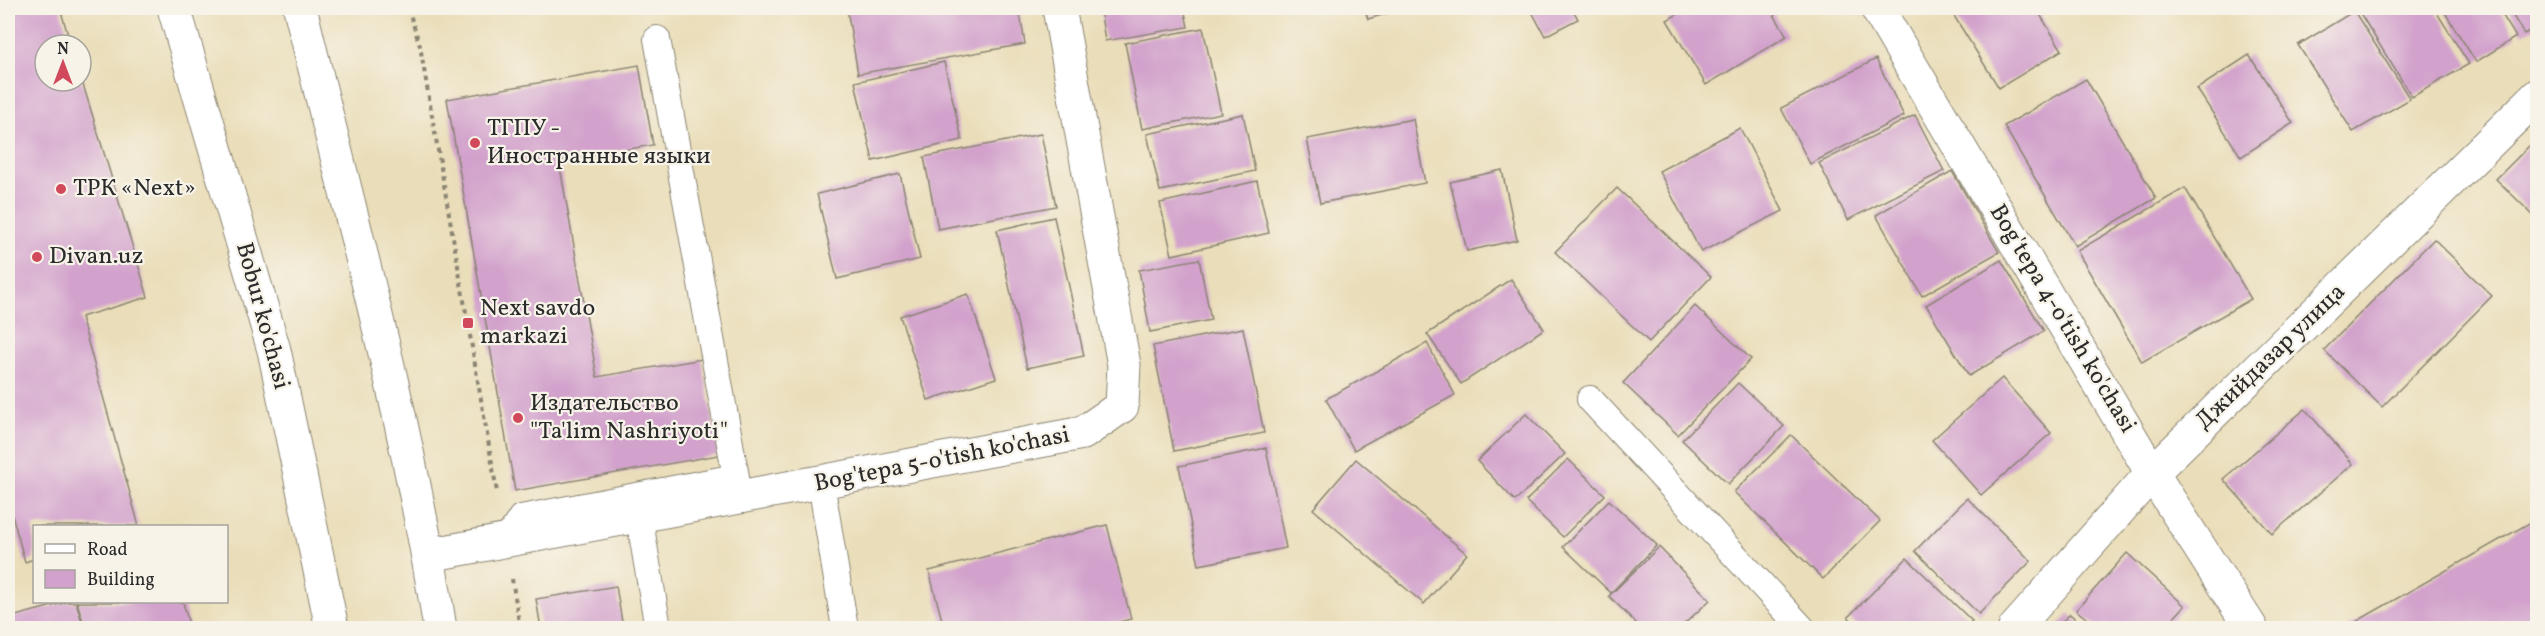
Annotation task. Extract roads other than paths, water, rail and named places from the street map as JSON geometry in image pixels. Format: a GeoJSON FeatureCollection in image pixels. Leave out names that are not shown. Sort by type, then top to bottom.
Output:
{"type":"FeatureCollection","features":[{"type":"Feature","properties":{"kind":"street","name":"Bobur ko'chasi"},"geometry":{"type":"LineString","coordinates":[[174,8],[274,350],[332,628]]}},
{"type":"Feature","properties":{"kind":"street"},"geometry":{"type":"LineString","coordinates":[[300,8],[382,341],[428,555],[440,628]]}},
{"type":"Feature","properties":{"kind":"street","name":"Bog'tepa 5-o'tish ko'chasi"},"geometry":{"type":"LineString","coordinates":[[428,555],[1083,433],[1122,406],[1124,365],[1059,8]]}},
{"type":"Feature","properties":{"kind":"street","name":"Bog'tepa 4-o'tish ko'chasi"},"geometry":{"type":"LineString","coordinates":[[1877,8],[2152,473],[2251,628]]}},
{"type":"Feature","properties":{"kind":"street","name":"Джийдазар улица"},"geometry":{"type":"LineString","coordinates":[[2015,628],[2152,473],[2538,95]]}},
{"type":"Feature","properties":{"kind":"lane"},"geometry":{"type":"LineString","coordinates":[[506,541],[521,518],[736,477],[657,39]]}},
{"type":"Feature","properties":{"kind":"lane"},"geometry":{"type":"LineString","coordinates":[[1590,399],[1802,628]]}},
{"type":"Feature","properties":{"kind":"lane"},"geometry":{"type":"LineString","coordinates":[[821,483],[845,628]]}},
{"type":"Feature","properties":{"kind":"lane"},"geometry":{"type":"LineString","coordinates":[[639,516],[658,628]]}},
{"type":"Feature","properties":{"kind":"place","name":"ТГПУ - Иностранные языки"},"geometry":{"type":"Point","coordinates":[475,143]}},
{"type":"Feature","properties":{"kind":"place","name":"ТРК «Next»"},"geometry":{"type":"Point","coordinates":[61,189]}},
{"type":"Feature","properties":{"kind":"place","name":"Divan.uz"},"geometry":{"type":"Point","coordinates":[37,257]}},
{"type":"Feature","properties":{"kind":"place","name":"Next savdo markazi"},"geometry":{"type":"Point","coordinates":[468,323]}},
{"type":"Feature","properties":{"kind":"place","name":"Издательство \"Ta'lim Nashriyoti\""},"geometry":{"type":"Point","coordinates":[518,418]}}]}
